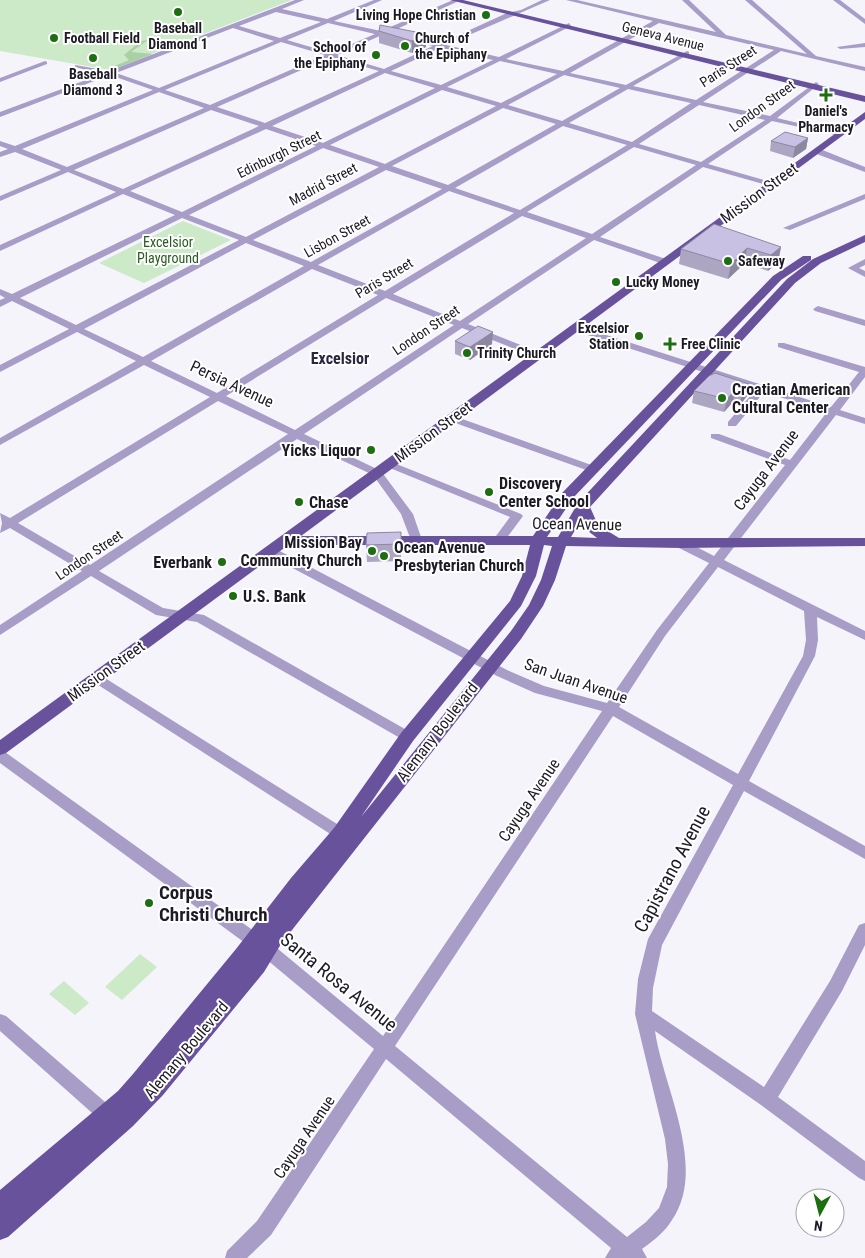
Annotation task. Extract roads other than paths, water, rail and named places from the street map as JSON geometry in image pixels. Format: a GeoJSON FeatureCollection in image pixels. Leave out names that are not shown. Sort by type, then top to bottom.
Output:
{"type":"FeatureCollection","features":[{"type":"Feature","properties":{"kind":"main road","name":"Geneva Avenue"},"geometry":{"type":"LineString","coordinates":[[456,0],[865,98]]}},
{"type":"Feature","properties":{"kind":"main road","name":"Geneva Avenue"},"geometry":{"type":"LineString","coordinates":[[466,0],[567,26]]}},
{"type":"Feature","properties":{"kind":"main road","name":"Mission Street"},"geometry":{"type":"LineString","coordinates":[[0,749],[865,115]]}},
{"type":"Feature","properties":{"kind":"main road","name":"Alemany Boulevard"},"geometry":{"type":"LineString","coordinates":[[0,1230],[126,1119],[156,1088],[257,966],[260,945],[297,883],[340,834],[407,737],[516,603],[529,576],[538,540],[568,495],[778,278],[817,252],[865,230]]}},
{"type":"Feature","properties":{"kind":"main road","name":"Alemany Boulevard"},"geometry":{"type":"LineString","coordinates":[[0,1204],[106,1114],[140,1081],[260,945],[488,666],[516,635],[536,606],[548,580],[556,551],[583,506],[791,281],[817,261],[865,238]]}},
{"type":"Feature","properties":{"kind":"main road"},"geometry":{"type":"LineString","coordinates":[[583,506],[589,525],[593,530],[619,543]]}},
{"type":"Feature","properties":{"kind":"main road","name":"Ocean Avenue"},"geometry":{"type":"LineString","coordinates":[[288,538],[305,541],[538,540],[681,544],[865,542]]}},
{"type":"Feature","properties":{"kind":"street"},"geometry":{"type":"LineString","coordinates":[[0,116],[301,0]]}},
{"type":"Feature","properties":{"kind":"street"},"geometry":{"type":"LineString","coordinates":[[0,155],[379,0]]}},
{"type":"Feature","properties":{"kind":"street"},"geometry":{"type":"LineString","coordinates":[[0,199],[384,34],[456,0]]}},
{"type":"Feature","properties":{"kind":"street"},"geometry":{"type":"LineString","coordinates":[[0,248],[387,72],[442,46],[530,0]]}},
{"type":"Feature","properties":{"kind":"street"},"geometry":{"type":"LineString","coordinates":[[519,13],[547,0]]}},
{"type":"Feature","properties":{"kind":"street"},"geometry":{"type":"LineString","coordinates":[[574,0],[865,68]]}},
{"type":"Feature","properties":{"kind":"street"},"geometry":{"type":"LineString","coordinates":[[686,0],[724,36]]}},
{"type":"Feature","properties":{"kind":"street"},"geometry":{"type":"LineString","coordinates":[[748,0],[815,57]]}},
{"type":"Feature","properties":{"kind":"street"},"geometry":{"type":"LineString","coordinates":[[836,0],[863,20]]}},
{"type":"Feature","properties":{"kind":"street"},"geometry":{"type":"LineString","coordinates":[[276,10],[840,134]]}},
{"type":"Feature","properties":{"kind":"street","name":"Madrid Street"},"geometry":{"type":"LineString","coordinates":[[0,368],[502,106],[658,21]]}},
{"type":"Feature","properties":{"kind":"street"},"geometry":{"type":"LineString","coordinates":[[232,26],[771,185]]}},
{"type":"Feature","properties":{"kind":"street","name":"Edinburgh Street"},"geometry":{"type":"LineString","coordinates":[[0,304],[567,26]]}},
{"type":"Feature","properties":{"kind":"street"},"geometry":{"type":"LineString","coordinates":[[840,47],[865,45]]}},
{"type":"Feature","properties":{"kind":"street","name":"Paris Street"},"geometry":{"type":"LineString","coordinates":[[3,523],[520,212],[780,49]]}},
{"type":"Feature","properties":{"kind":"street","name":"Lisbon Street"},"geometry":{"type":"LineString","coordinates":[[0,442],[686,54]]}},
{"type":"Feature","properties":{"kind":"street"},"geometry":{"type":"LineString","coordinates":[[0,80],[45,63]]}},
{"type":"Feature","properties":{"kind":"street"},"geometry":{"type":"LineString","coordinates":[[77,66],[109,73],[666,262]]}},
{"type":"Feature","properties":{"kind":"street","name":"London Street"},"geometry":{"type":"LineString","coordinates":[[0,631],[592,236],[598,234],[772,119],[814,85]]}},
{"type":"Feature","properties":{"kind":"street"},"geometry":{"type":"LineString","coordinates":[[0,142],[538,355]]}},
{"type":"Feature","properties":{"kind":"street"},"geometry":{"type":"LineString","coordinates":[[817,151],[865,170]]}},
{"type":"Feature","properties":{"kind":"street"},"geometry":{"type":"LineString","coordinates":[[787,228],[865,196]]}},
{"type":"Feature","properties":{"kind":"street"},"geometry":{"type":"LineString","coordinates":[[865,262],[852,268],[865,274]]}},
{"type":"Feature","properties":{"kind":"street","name":"Persia Avenue"},"geometry":{"type":"LineString","coordinates":[[0,292],[377,472],[411,521],[416,532],[416,540]]}},
{"type":"Feature","properties":{"kind":"street"},"geometry":{"type":"LineString","coordinates":[[818,309],[865,322]]}},
{"type":"Feature","properties":{"kind":"street"},"geometry":{"type":"LineString","coordinates":[[575,328],[865,421]]}},
{"type":"Feature","properties":{"kind":"street"},"geometry":{"type":"LineString","coordinates":[[781,345],[865,370]]}},
{"type":"Feature","properties":{"kind":"street","name":"Cayuga Avenue"},"geometry":{"type":"LineString","coordinates":[[234,1258],[264,1228],[661,633],[865,370]]}},
{"type":"Feature","properties":{"kind":"street"},"geometry":{"type":"LineString","coordinates":[[732,424],[762,388]]}},
{"type":"Feature","properties":{"kind":"street"},"geometry":{"type":"LineString","coordinates":[[451,418],[593,470]]}},
{"type":"Feature","properties":{"kind":"street"},"geometry":{"type":"LineString","coordinates":[[716,436],[792,464]]}},
{"type":"Feature","properties":{"kind":"street"},"geometry":{"type":"LineString","coordinates":[[389,464],[517,516],[500,540]]}},
{"type":"Feature","properties":{"kind":"street"},"geometry":{"type":"LineString","coordinates":[[3,523],[90,570],[164,614],[200,618],[407,737]]}},
{"type":"Feature","properties":{"kind":"street"},"geometry":{"type":"LineString","coordinates":[[681,544],[865,636]]}},
{"type":"Feature","properties":{"kind":"street","name":"San Juan Avenue"},"geometry":{"type":"LineString","coordinates":[[270,551],[488,666],[540,690],[611,709],[865,853]]}},
{"type":"Feature","properties":{"kind":"street","name":"Capistrano Avenue"},"geometry":{"type":"LineString","coordinates":[[626,1255],[657,1224],[670,1207],[678,1172],[677,1156],[660,1090],[644,1014],[647,975],[654,944],[809,656],[812,640],[810,609]]}},
{"type":"Feature","properties":{"kind":"street"},"geometry":{"type":"LineString","coordinates":[[97,678],[340,834]]}},
{"type":"Feature","properties":{"kind":"street","name":"Santa Rosa Avenue"},"geometry":{"type":"LineString","coordinates":[[0,756],[260,945],[385,1046],[626,1255]]}},
{"type":"Feature","properties":{"kind":"street"},"geometry":{"type":"LineString","coordinates":[[767,1099],[836,986],[865,930]]}},
{"type":"Feature","properties":{"kind":"street"},"geometry":{"type":"LineString","coordinates":[[644,1014],[767,1099],[865,1172]]}},
{"type":"Feature","properties":{"kind":"street"},"geometry":{"type":"LineString","coordinates":[[0,1021],[106,1114]]}},
{"type":"Feature","properties":{"kind":"place","name":"Baseball Diamond 1"},"geometry":{"type":"Point","coordinates":[178,12]}},
{"type":"Feature","properties":{"kind":"place","name":"Living Hope Christian"},"geometry":{"type":"Point","coordinates":[486,15]}},
{"type":"Feature","properties":{"kind":"place","name":"Football Field"},"geometry":{"type":"Point","coordinates":[54,38]}},
{"type":"Feature","properties":{"kind":"place","name":"Church of the Epiphany"},"geometry":{"type":"Point","coordinates":[405,46]}},
{"type":"Feature","properties":{"kind":"place","name":"School of the Epiphany"},"geometry":{"type":"Point","coordinates":[376,55]}},
{"type":"Feature","properties":{"kind":"place","name":"Baseball Diamond 3"},"geometry":{"type":"Point","coordinates":[93,58]}},
{"type":"Feature","properties":{"kind":"place","name":"Daniel's Pharmacy"},"geometry":{"type":"Point","coordinates":[826,95]}},
{"type":"Feature","properties":{"kind":"place","name":"Safeway"},"geometry":{"type":"Point","coordinates":[728,261]}},
{"type":"Feature","properties":{"kind":"place","name":"Lucky Money"},"geometry":{"type":"Point","coordinates":[616,282]}},
{"type":"Feature","properties":{"kind":"place","name":"Excelsior Station"},"geometry":{"type":"Point","coordinates":[639,336]}},
{"type":"Feature","properties":{"kind":"place","name":"Free Clinic"},"geometry":{"type":"Point","coordinates":[670,344]}},
{"type":"Feature","properties":{"kind":"place","name":"Trinity Church"},"geometry":{"type":"Point","coordinates":[467,353]}},
{"type":"Feature","properties":{"kind":"place","name":"Croatian American Cultural Center"},"geometry":{"type":"Point","coordinates":[722,398]}},
{"type":"Feature","properties":{"kind":"place","name":"Yicks Liquor"},"geometry":{"type":"Point","coordinates":[371,450]}},
{"type":"Feature","properties":{"kind":"place","name":"Discovery Center School"},"geometry":{"type":"Point","coordinates":[489,492]}},
{"type":"Feature","properties":{"kind":"place","name":"Chase"},"geometry":{"type":"Point","coordinates":[299,502]}},
{"type":"Feature","properties":{"kind":"place","name":"Mission Bay Community Church"},"geometry":{"type":"Point","coordinates":[372,551]}},
{"type":"Feature","properties":{"kind":"place","name":"Ocean Avenue Presbyterian Church"},"geometry":{"type":"Point","coordinates":[384,556]}},
{"type":"Feature","properties":{"kind":"place","name":"Everbank"},"geometry":{"type":"Point","coordinates":[222,562]}},
{"type":"Feature","properties":{"kind":"place","name":"U.S. Bank"},"geometry":{"type":"Point","coordinates":[233,596]}},
{"type":"Feature","properties":{"kind":"place","name":"Corpus Christi Church"},"geometry":{"type":"Point","coordinates":[149,903]}},
{"type":"Feature","properties":{"kind":"district","name":"Excelsior"},"geometry":{"type":"Point","coordinates":[340,358]}},
{"type":"Feature","properties":{"kind":"park label","name":"Excelsior Playground"},"geometry":{"type":"Point","coordinates":[168,250]}}]}
